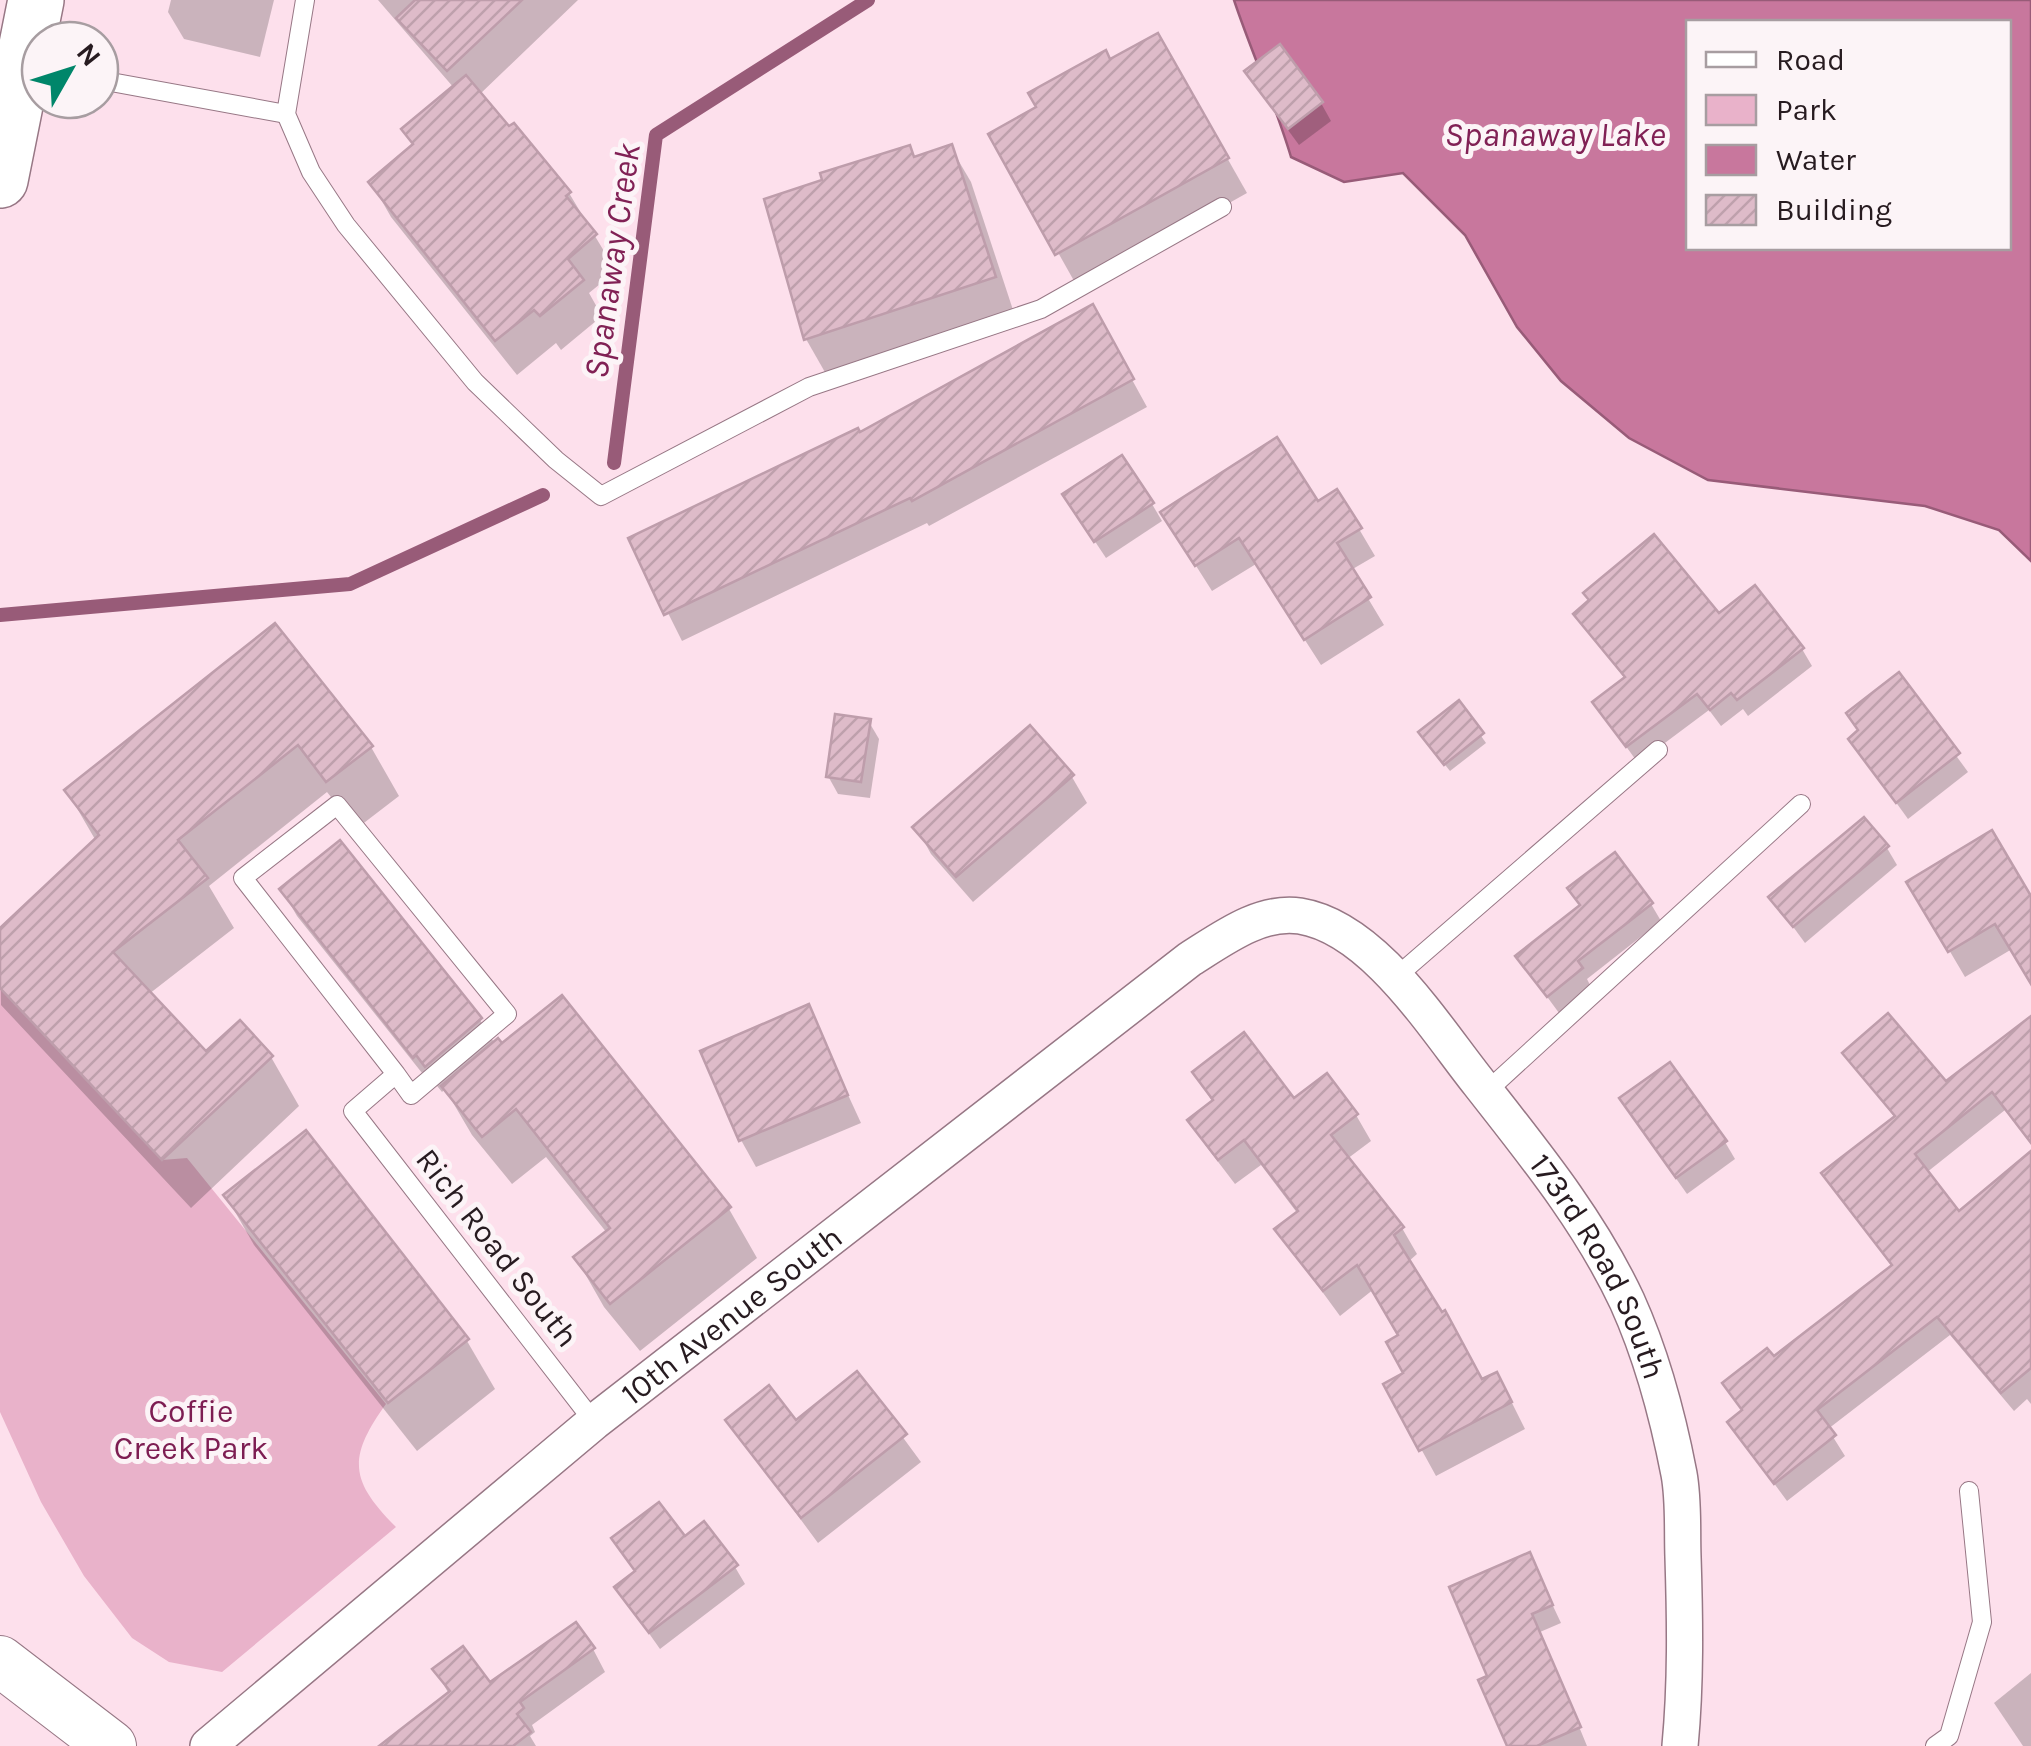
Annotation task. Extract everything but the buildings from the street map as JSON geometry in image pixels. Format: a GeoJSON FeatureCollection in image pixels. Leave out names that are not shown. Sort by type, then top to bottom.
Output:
{"type":"FeatureCollection","features":[{"type":"Feature","properties":{"kind":"main road"},"geometry":{"type":"LineString","coordinates":[[0,180],[20,109]]}},
{"type":"Feature","properties":{"kind":"street","name":"173rd Road South"},"geometry":{"type":"LineString","coordinates":[[1273,916],[1301,916],[1326,924],[1356,942],[1396,978],[1532,1146],[1588,1229],[1627,1302],[1655,1380],[1680,1478],[1686,1640],[1675,1743]]}},
{"type":"Feature","properties":{"kind":"street","name":"10th Avenue South"},"geometry":{"type":"LineString","coordinates":[[208,1746],[594,1422],[1190,960],[1228,934],[1273,916]]}},
{"type":"Feature","properties":{"kind":"street"},"geometry":{"type":"LineString","coordinates":[[0,1661],[111,1746]]}},
{"type":"Feature","properties":{"kind":"lane"},"geometry":{"type":"LineString","coordinates":[[305,0],[286,114],[311,172],[398,289],[475,382],[556,460],[601,496],[809,387],[1041,309],[1222,207]]}},
{"type":"Feature","properties":{"kind":"lane"},"geometry":{"type":"LineString","coordinates":[[120,84],[286,114]]}},
{"type":"Feature","properties":{"kind":"lane"},"geometry":{"type":"LineString","coordinates":[[1396,978],[1658,750]]}},
{"type":"Feature","properties":{"kind":"lane"},"geometry":{"type":"LineString","coordinates":[[1486,1092],[1800,804]]}},
{"type":"Feature","properties":{"kind":"lane"},"geometry":{"type":"LineString","coordinates":[[337,805],[508,1014],[411,1095],[396,1074],[243,878],[337,805]]}},
{"type":"Feature","properties":{"kind":"lane","name":"Rich Road South"},"geometry":{"type":"LineString","coordinates":[[396,1074],[353,1111],[594,1422]]}},
{"type":"Feature","properties":{"kind":"lane"},"geometry":{"type":"LineString","coordinates":[[1936,1746],[1950,1736],[1982,1622],[1969,1491]]}},
{"type":"Feature","properties":{"kind":"green space","name":"Coffie Creek Park"},"geometry":{"type":"Polygon","coordinates":[[[0,980],[162,1160],[187,1158],[386,1404],[365,1440],[359,1468],[370,1496],[396,1527],[222,1672],[169,1662],[132,1638],[84,1576],[41,1502],[0,1412],[0,980]]]}},
{"type":"Feature","properties":{"kind":"water","name":"Spanaway Lake"},"geometry":{"type":"Polygon","coordinates":[[[1234,0],[2031,0],[2031,561],[1999,530],[1925,506],[1708,480],[1629,438],[1561,381],[1517,327],[1465,235],[1403,173],[1344,182],[1291,157],[1234,0]]]}},
{"type":"Feature","properties":{"kind":"waterway","name":"Spanaway Creek"},"geometry":{"type":"LineString","coordinates":[[614,463],[656,135],[868,0]]}},
{"type":"Feature","properties":{"kind":"waterway","name":"Spanaway Creek"},"geometry":{"type":"LineString","coordinates":[[0,615],[350,584],[543,495]]}}]}
